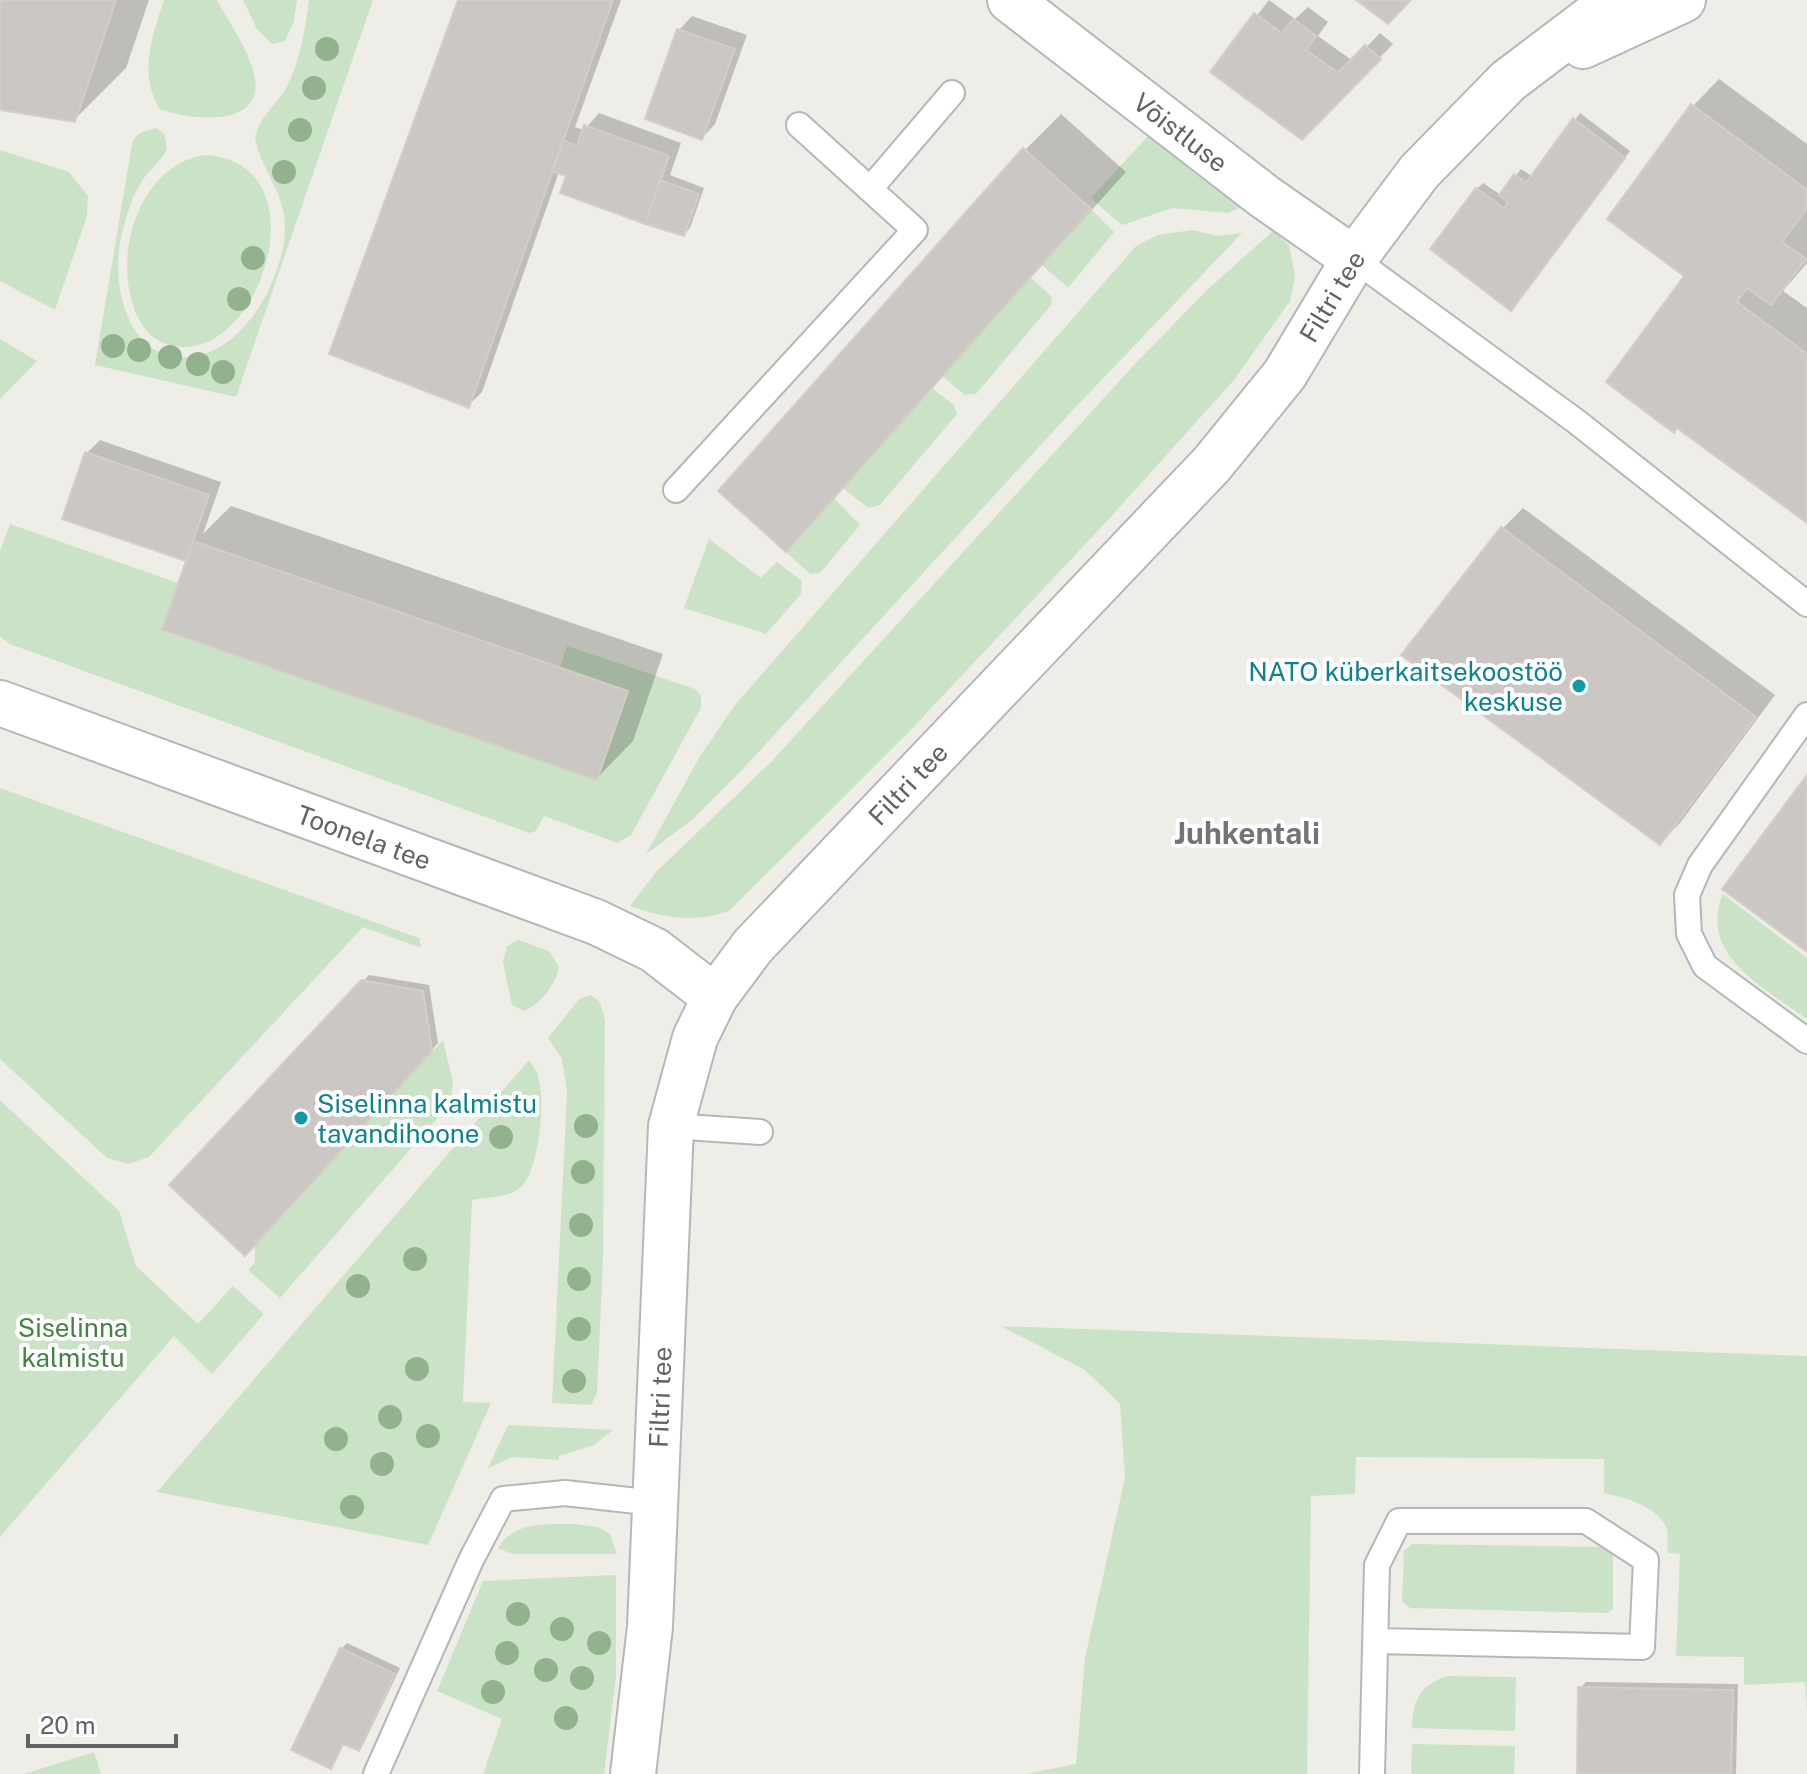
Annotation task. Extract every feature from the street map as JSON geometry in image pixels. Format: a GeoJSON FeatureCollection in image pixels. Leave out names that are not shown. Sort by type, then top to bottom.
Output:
{"type":"FeatureCollection","features":[{"type":"Feature","properties":{"kind":"street","name":"Võistluse"},"geometry":{"type":"LineString","coordinates":[[1010,0],[1265,197],[1354,259]]}},
{"type":"Feature","properties":{"kind":"street","name":"Filtri tee"},"geometry":{"type":"LineString","coordinates":[[633,1774],[650,1627],[671,1126],[695,1038],[715,997],[764,935],[1212,464],[1285,374],[1354,259],[1419,172],[1508,81],[1615,0]]}},
{"type":"Feature","properties":{"kind":"street","name":"Filtri tee"},"geometry":{"type":"LineString","coordinates":[[1508,81],[1683,0]]}},
{"type":"Feature","properties":{"kind":"street","name":"Toonela tee"},"geometry":{"type":"LineString","coordinates":[[0,703],[596,922],[654,950],[715,997]]}},
{"type":"Feature","properties":{"kind":"street","name":"Filtri tee"},"geometry":{"type":"LineString","coordinates":[[650,1627],[656,1774]]}},
{"type":"Feature","properties":{"kind":"lane"},"geometry":{"type":"LineString","coordinates":[[870,189],[952,93]]}},
{"type":"Feature","properties":{"kind":"lane"},"geometry":{"type":"LineString","coordinates":[[676,490],[915,230],[799,125]]}},
{"type":"Feature","properties":{"kind":"lane"},"geometry":{"type":"LineString","coordinates":[[1354,259],[1577,422],[1807,604]]}},
{"type":"Feature","properties":{"kind":"lane"},"geometry":{"type":"LineString","coordinates":[[1807,715],[1740,805],[1700,865],[1687,895],[1689,934],[1705,966],[1807,1041]]}},
{"type":"Feature","properties":{"kind":"lane"},"geometry":{"type":"LineString","coordinates":[[671,1126],[760,1132]]}},
{"type":"Feature","properties":{"kind":"lane"},"geometry":{"type":"LineString","coordinates":[[376,1774],[471,1560],[503,1499],[565,1493],[655,1503]]}},
{"type":"Feature","properties":{"kind":"lane"},"geometry":{"type":"LineString","coordinates":[[1372,1774],[1377,1565],[1399,1521],[1586,1521],[1646,1560],[1642,1647],[1377,1641]]}},
{"type":"Feature","properties":{"kind":"green space"},"geometry":{"type":"Polygon","coordinates":[[[164,0],[217,0],[245,48],[253,69],[254,95],[247,106],[236,113],[204,118],[160,109],[153,96],[148,69],[152,41],[164,0]]]}},
{"type":"Feature","properties":{"kind":"green space"},"geometry":{"type":"Polygon","coordinates":[[[243,0],[297,0],[294,21],[285,41],[272,44],[257,29],[243,0]]]}},
{"type":"Feature","properties":{"kind":"green space"},"geometry":{"type":"Polygon","coordinates":[[[309,0],[373,0],[236,397],[95,365],[132,144],[136,136],[145,131],[155,128],[164,133],[167,149],[136,191],[119,254],[122,298],[139,336],[154,349],[173,356],[196,356],[214,350],[231,339],[259,307],[277,268],[285,230],[282,205],[255,139],[260,123],[292,76],[302,44],[309,0]]]}},
{"type":"Feature","properties":{"kind":"green space"},"geometry":{"type":"Polygon","coordinates":[[[1148,136],[1242,207],[1228,213],[1172,208],[1123,225],[1119,223],[1091,198],[1148,136]]]}},
{"type":"Feature","properties":{"kind":"green space"},"geometry":{"type":"Polygon","coordinates":[[[0,150],[69,172],[88,196],[87,216],[55,310],[0,281],[0,150]]]}},
{"type":"Feature","properties":{"kind":"green space"},"geometry":{"type":"Polygon","coordinates":[[[205,155],[242,166],[263,191],[271,225],[266,262],[252,298],[230,327],[202,344],[170,345],[156,339],[145,329],[133,306],[128,280],[128,253],[133,226],[144,200],[160,179],[180,163],[205,155]]]}},
{"type":"Feature","properties":{"kind":"green space"},"geometry":{"type":"Polygon","coordinates":[[[1091,209],[1114,232],[1068,288],[1042,265],[1091,209]]]}},
{"type":"Feature","properties":{"kind":"green space"},"geometry":{"type":"Polygon","coordinates":[[[1193,230],[1217,236],[1242,233],[1072,411],[742,770],[692,820],[646,854],[699,758],[734,706],[1136,246],[1157,235],[1193,230]]]}},
{"type":"Feature","properties":{"kind":"green space"},"geometry":{"type":"Polygon","coordinates":[[[1273,231],[1289,245],[1295,276],[1290,301],[1234,380],[1108,520],[906,735],[729,911],[704,917],[679,918],[630,906],[656,872],[772,761],[1135,364],[1207,290],[1273,231]]]}},
{"type":"Feature","properties":{"kind":"green space"},"geometry":{"type":"Polygon","coordinates":[[[1030,277],[1051,296],[1052,304],[976,394],[965,395],[942,376],[1030,277]]]}},
{"type":"Feature","properties":{"kind":"green space"},"geometry":{"type":"Polygon","coordinates":[[[0,339],[37,361],[0,399],[0,339]]]}},
{"type":"Feature","properties":{"kind":"green space"},"geometry":{"type":"Polygon","coordinates":[[[932,388],[954,405],[957,414],[880,505],[868,508],[843,488],[932,388]]]}},
{"type":"Feature","properties":{"kind":"green space"},"geometry":{"type":"Polygon","coordinates":[[[834,498],[860,525],[820,573],[810,574],[786,552],[834,498]]]}},
{"type":"Feature","properties":{"kind":"green space"},"geometry":{"type":"Polygon","coordinates":[[[10,524],[178,583],[162,631],[597,780],[628,691],[560,667],[567,646],[695,689],[701,696],[701,708],[631,835],[617,843],[544,816],[536,831],[529,833],[10,644],[0,637],[0,551],[10,524]]]}},
{"type":"Feature","properties":{"kind":"green space"},"geometry":{"type":"Polygon","coordinates":[[[709,539],[761,578],[777,562],[802,581],[801,594],[766,634],[684,608],[709,539]]]}},
{"type":"Feature","properties":{"kind":"green space"},"geometry":{"type":"Polygon","coordinates":[[[0,788],[419,938],[421,948],[363,927],[149,1157],[128,1164],[107,1158],[0,1059],[0,788]]]}},
{"type":"Feature","properties":{"kind":"green space"},"geometry":{"type":"Polygon","coordinates":[[[1723,894],[1807,958],[1807,1019],[1756,982],[1727,952],[1719,935],[1717,916],[1723,894]]]}},
{"type":"Feature","properties":{"kind":"green space"},"geometry":{"type":"Polygon","coordinates":[[[518,940],[549,951],[559,967],[547,993],[524,1011],[512,1005],[503,962],[507,946],[518,940]]]}},
{"type":"Feature","properties":{"kind":"green space"},"geometry":{"type":"Polygon","coordinates":[[[591,995],[600,1002],[605,1020],[603,1260],[597,1393],[591,1405],[552,1403],[567,1092],[562,1059],[548,1038],[579,999],[591,995]]]}},
{"type":"Feature","properties":{"kind":"green space"},"geometry":{"type":"Polygon","coordinates":[[[443,1040],[453,1082],[450,1104],[280,1298],[248,1270],[255,1262],[255,1245],[443,1040]]]}},
{"type":"Feature","properties":{"kind":"green space"},"geometry":{"type":"Polygon","coordinates":[[[529,1060],[540,1087],[541,1117],[536,1151],[527,1179],[516,1191],[472,1200],[463,1402],[491,1403],[428,1545],[157,1492],[529,1060]]]}},
{"type":"Feature","properties":{"kind":"green space","name":"Siselinna kalmistu"},"geometry":{"type":"Polygon","coordinates":[[[0,1100],[119,1211],[136,1266],[198,1324],[233,1286],[264,1314],[212,1374],[174,1336],[0,1537],[0,1100]]]}},
{"type":"Feature","properties":{"kind":"green space"},"geometry":{"type":"Polygon","coordinates":[[[1001,1326],[1807,1356],[1807,1710],[1805,1682],[1744,1685],[1744,1657],[1676,1656],[1680,1554],[1668,1553],[1666,1527],[1655,1513],[1639,1504],[1604,1493],[1604,1459],[1356,1457],[1355,1494],[1311,1496],[1307,1774],[1025,1774],[1076,1764],[1085,1658],[1125,1478],[1120,1404],[1085,1370],[1001,1326]]]}},
{"type":"Feature","properties":{"kind":"green space"},"geometry":{"type":"Polygon","coordinates":[[[508,1425],[613,1430],[594,1445],[559,1456],[559,1460],[513,1457],[488,1468],[508,1425]]]}},
{"type":"Feature","properties":{"kind":"green space"},"geometry":{"type":"Polygon","coordinates":[[[543,1524],[598,1527],[610,1534],[617,1554],[512,1554],[498,1548],[505,1539],[522,1529],[543,1524]]]}},
{"type":"Feature","properties":{"kind":"green space"},"geometry":{"type":"Polygon","coordinates":[[[1412,1544],[1605,1547],[1613,1554],[1613,1609],[1607,1613],[1410,1608],[1402,1601],[1404,1551],[1412,1544]]]}},
{"type":"Feature","properties":{"kind":"green space"},"geometry":{"type":"Polygon","coordinates":[[[616,1575],[616,1676],[604,1774],[483,1774],[502,1719],[437,1691],[483,1581],[616,1575]]]}},
{"type":"Feature","properties":{"kind":"green space"},"geometry":{"type":"Polygon","coordinates":[[[1448,1676],[1516,1677],[1515,1731],[1412,1728],[1420,1695],[1438,1679],[1448,1676]]]}},
{"type":"Feature","properties":{"kind":"green space"},"geometry":{"type":"Polygon","coordinates":[[[1412,1744],[1515,1746],[1514,1774],[1411,1774],[1412,1744]]]}},
{"type":"Feature","properties":{"kind":"green space"},"geometry":{"type":"Polygon","coordinates":[[[94,1752],[101,1774],[24,1774],[94,1752]]]}},
{"type":"Feature","properties":{"kind":"building"},"geometry":{"type":"Polygon","coordinates":[[[0,0],[116,0],[75,122],[0,110],[0,0]]]}},
{"type":"Feature","properties":{"kind":"building"},"geometry":{"type":"Polygon","coordinates":[[[458,0],[613,0],[469,408],[329,354],[458,0]]]}},
{"type":"Feature","properties":{"kind":"building"},"geometry":{"type":"Polygon","coordinates":[[[1356,0],[1411,0],[1388,24],[1356,0]]]}},
{"type":"Feature","properties":{"kind":"building"},"geometry":{"type":"Polygon","coordinates":[[[1254,13],[1282,33],[1293,19],[1316,36],[1306,50],[1338,73],[1365,45],[1381,59],[1302,140],[1210,72],[1254,13]]]}},
{"type":"Feature","properties":{"kind":"building"},"geometry":{"type":"Polygon","coordinates":[[[677,29],[735,49],[702,140],[645,119],[677,29]]]}},
{"type":"Feature","properties":{"kind":"building"},"geometry":{"type":"Polygon","coordinates":[[[1691,104],[1807,190],[1807,208],[1782,242],[1806,259],[1771,305],[1747,288],[1737,302],[1807,354],[1807,523],[1677,428],[1674,433],[1606,382],[1684,276],[1607,219],[1691,104]]]}},
{"type":"Feature","properties":{"kind":"building"},"geometry":{"type":"Polygon","coordinates":[[[1573,118],[1625,158],[1511,311],[1430,249],[1476,188],[1504,208],[1508,202],[1499,195],[1514,174],[1526,183],[1573,118]]]}},
{"type":"Feature","properties":{"kind":"building"},"geometry":{"type":"Polygon","coordinates":[[[584,125],[669,156],[645,224],[560,193],[566,176],[552,171],[563,140],[577,146],[584,125]]]}},
{"type":"Feature","properties":{"kind":"building"},"geometry":{"type":"Polygon","coordinates":[[[1023,148],[1091,209],[786,552],[718,491],[1023,148]]]}},
{"type":"Feature","properties":{"kind":"building"},"geometry":{"type":"Polygon","coordinates":[[[660,180],[699,194],[684,236],[645,224],[660,180]]]}},
{"type":"Feature","properties":{"kind":"building"},"geometry":{"type":"Polygon","coordinates":[[[85,452],[209,495],[186,561],[62,519],[85,452]]]}},
{"type":"Feature","properties":{"kind":"building","name":"NATO küberkaitsekoostöö keskuse"},"geometry":{"type":"Polygon","coordinates":[[[1501,527],[1756,717],[1660,845],[1401,655],[1501,527]]]}},
{"type":"Feature","properties":{"kind":"building"},"geometry":{"type":"Polygon","coordinates":[[[193,541],[628,691],[597,780],[162,630],[193,541]]]}},
{"type":"Feature","properties":{"kind":"building"},"geometry":{"type":"Polygon","coordinates":[[[1807,775],[1807,952],[1722,889],[1807,775]]]}},
{"type":"Feature","properties":{"kind":"building","name":"Siselinna kalmistu tavandihoone"},"geometry":{"type":"Polygon","coordinates":[[[361,980],[423,991],[432,1051],[245,1256],[169,1185],[361,980]]]}},
{"type":"Feature","properties":{"kind":"building"},"geometry":{"type":"Polygon","coordinates":[[[340,1648],[395,1674],[359,1751],[343,1744],[331,1769],[291,1750],[340,1648]]]}},
{"type":"Feature","properties":{"kind":"building"},"geometry":{"type":"Polygon","coordinates":[[[1578,1687],[1733,1690],[1731,1774],[1577,1774],[1578,1687]]]}},
{"type":"Feature","properties":{"kind":"place","name":"NATO küberkaitsekoostöö keskuse"},"geometry":{"type":"Point","coordinates":[1579,686]}},
{"type":"Feature","properties":{"kind":"place","name":"Siselinna kalmistu tavandihoone"},"geometry":{"type":"Point","coordinates":[301,1118]}},
{"type":"Feature","properties":{"kind":"district","name":"Juhkentali"},"geometry":{"type":"Point","coordinates":[1247,833]}}]}
